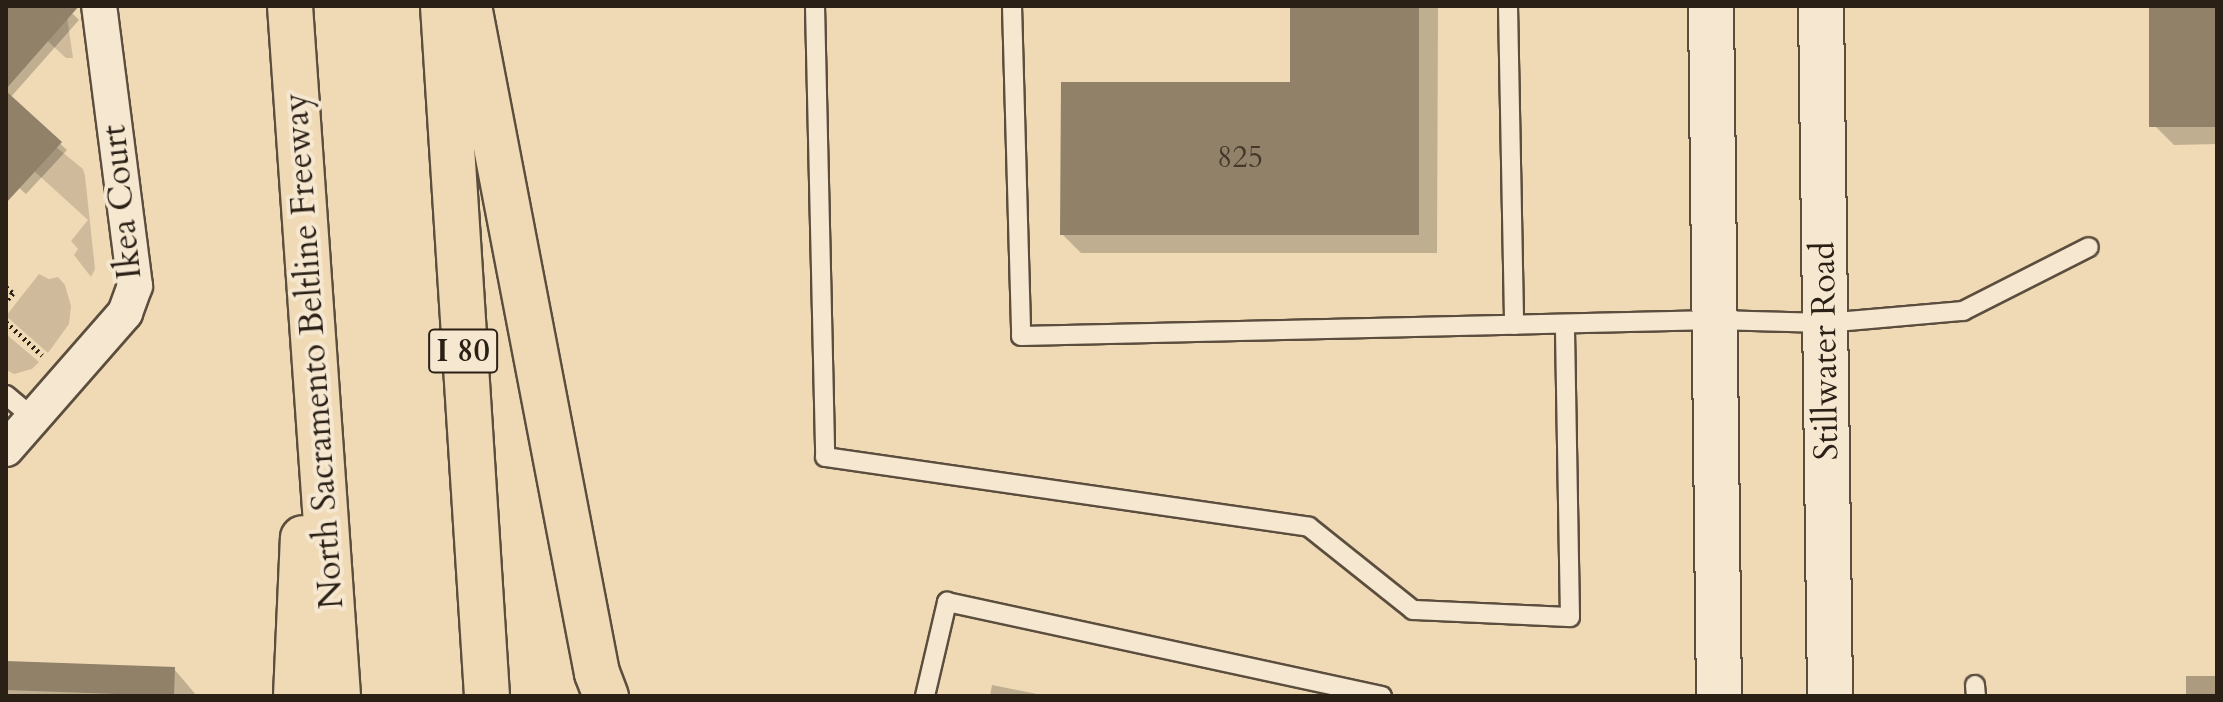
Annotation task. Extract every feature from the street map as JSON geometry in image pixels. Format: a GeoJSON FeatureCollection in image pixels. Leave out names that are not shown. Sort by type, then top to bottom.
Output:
{"type":"FeatureCollection","features":[{"type":"Feature","properties":{"kind":"highway","name":"North Sacramento Beltline Freeway"},"geometry":{"type":"LineString","coordinates":[[290,6],[338,696]]}},
{"type":"Feature","properties":{"kind":"highway","name":"I 80"},"geometry":{"type":"LineString","coordinates":[[443,6],[487,696]]}},
{"type":"Feature","properties":{"kind":"highway"},"geometry":{"type":"LineString","coordinates":[[469,6],[597,673],[606,696]]}},
{"type":"Feature","properties":{"kind":"highway"},"geometry":{"type":"LineString","coordinates":[[296,696],[312,323]]}},
{"type":"Feature","properties":{"kind":"street","name":"Ikea Court"},"geometry":{"type":"LineString","coordinates":[[6,449],[125,313],[135,286],[99,6]]}},
{"type":"Feature","properties":{"kind":"street"},"geometry":{"type":"LineString","coordinates":[[1711,6],[1719,696]]}},
{"type":"Feature","properties":{"kind":"street","name":"Stillwater Road"},"geometry":{"type":"LineString","coordinates":[[1821,6],[1830,696]]}},
{"type":"Feature","properties":{"kind":"lane"},"geometry":{"type":"LineString","coordinates":[[815,6],[825,457],[1309,527],[1413,610],[1570,617],[1565,324]]}},
{"type":"Feature","properties":{"kind":"lane"},"geometry":{"type":"LineString","coordinates":[[1012,6],[1021,336],[1715,320],[1825,323],[1963,311],[2089,247]]}},
{"type":"Feature","properties":{"kind":"lane"},"geometry":{"type":"LineString","coordinates":[[1508,6],[1514,325]]}},
{"type":"Feature","properties":{"kind":"lane"},"geometry":{"type":"LineString","coordinates":[[6,395],[33,418]]}},
{"type":"Feature","properties":{"kind":"lane"},"geometry":{"type":"LineString","coordinates":[[925,696],[947,602],[1382,696]]}},
{"type":"Feature","properties":{"kind":"path"},"geometry":{"type":"LineString","coordinates":[[6,287],[13,293],[6,301]]}},
{"type":"Feature","properties":{"kind":"path"},"geometry":{"type":"LineString","coordinates":[[6,322],[42,355]]}},
{"type":"Feature","properties":{"kind":"shaded area"},"geometry":{"type":"Polygon","coordinates":[[[16,12],[67,17],[73,58],[66,58],[16,12]]]}},
{"type":"Feature","properties":{"kind":"shaded area"},"geometry":{"type":"Polygon","coordinates":[[[56,147],[83,169],[85,176],[95,269],[91,277],[74,255],[78,249],[71,241],[88,220],[34,171],[56,147]]]}},
{"type":"Feature","properties":{"kind":"shaded area"},"geometry":{"type":"Polygon","coordinates":[[[39,274],[49,279],[58,277],[65,285],[71,306],[69,324],[48,353],[6,316],[39,274]]]}},
{"type":"Feature","properties":{"kind":"shaded area"},"geometry":{"type":"Polygon","coordinates":[[[6,334],[39,362],[32,369],[14,374],[6,370],[6,334]]]}},
{"type":"Feature","properties":{"kind":"shaded area"},"geometry":{"type":"Polygon","coordinates":[[[2186,676],[2217,676],[2217,696],[2186,696],[2186,676]]]}},
{"type":"Feature","properties":{"kind":"building"},"geometry":{"type":"Polygon","coordinates":[[[6,6],[79,6],[6,89],[6,6]]]}},
{"type":"Feature","properties":{"kind":"building"},"geometry":{"type":"Polygon","coordinates":[[[1290,6],[1419,6],[1419,235],[1060,235],[1061,82],[1290,82],[1290,6]]]}},
{"type":"Feature","properties":{"kind":"building"},"geometry":{"type":"Polygon","coordinates":[[[2149,6],[2217,6],[2217,127],[2149,127],[2149,6]]]}},
{"type":"Feature","properties":{"kind":"building"},"geometry":{"type":"Polygon","coordinates":[[[6,91],[62,142],[6,203],[6,91]]]}},
{"type":"Feature","properties":{"kind":"building"},"geometry":{"type":"Polygon","coordinates":[[[6,661],[175,667],[174,696],[6,690],[6,661]]]}}]}
